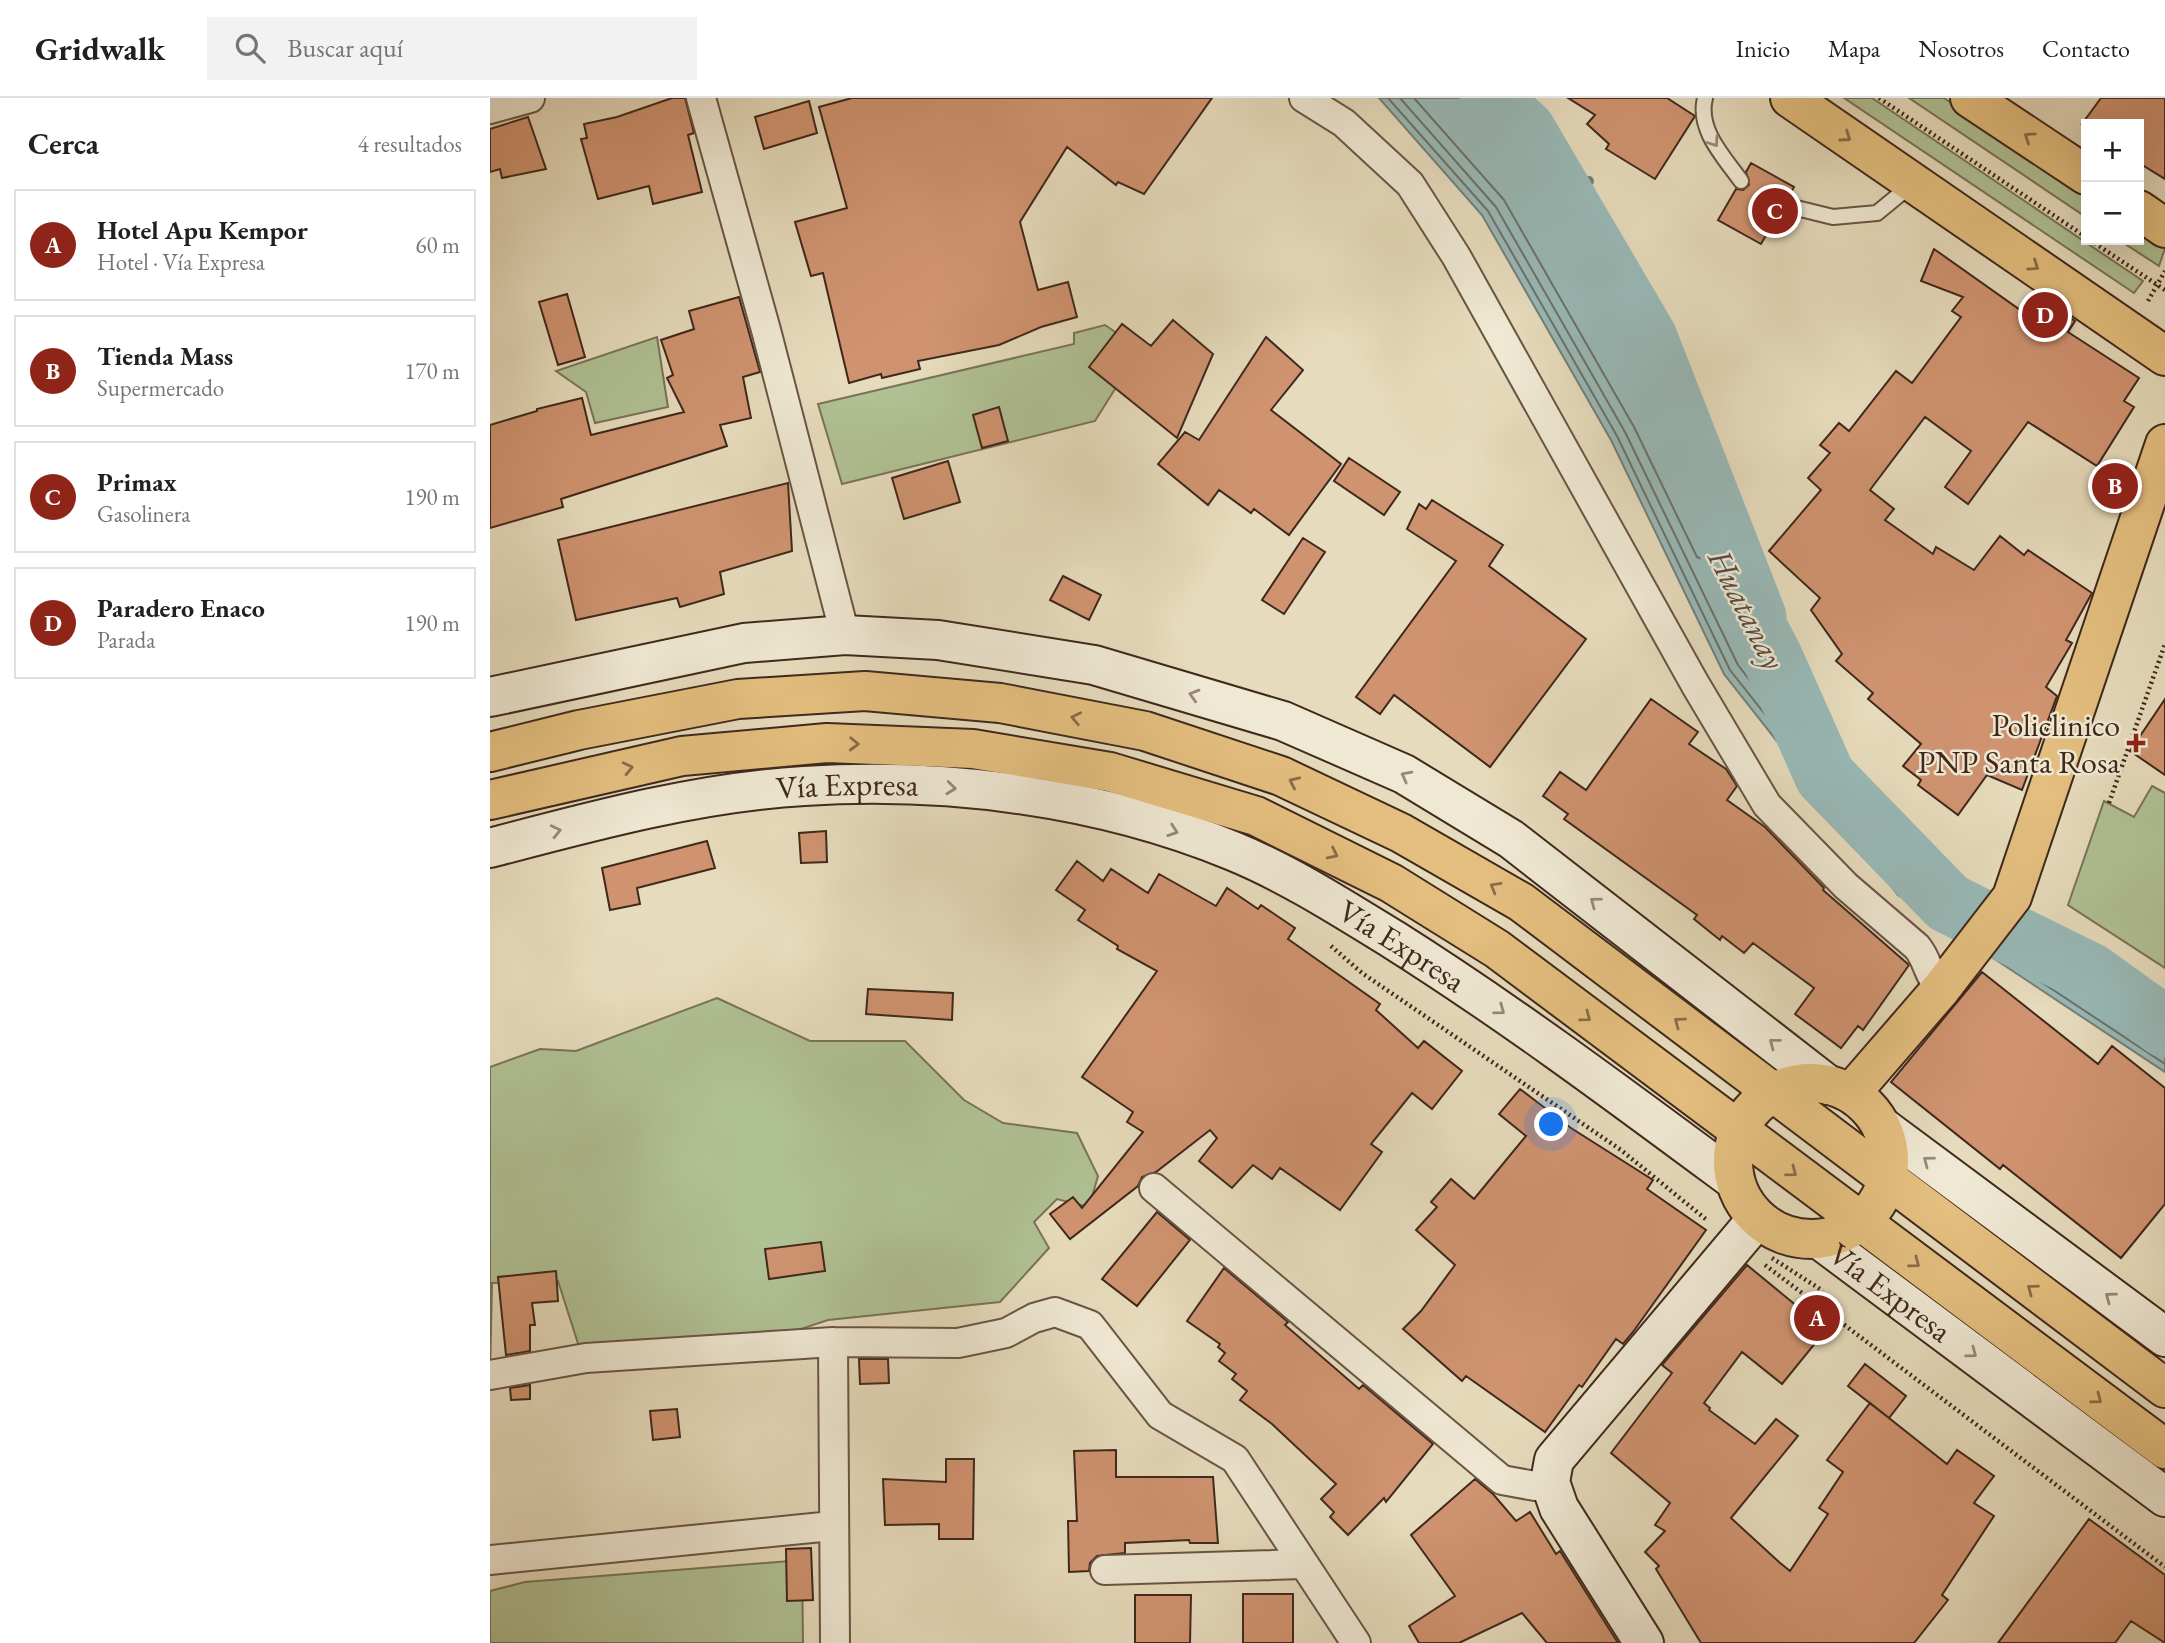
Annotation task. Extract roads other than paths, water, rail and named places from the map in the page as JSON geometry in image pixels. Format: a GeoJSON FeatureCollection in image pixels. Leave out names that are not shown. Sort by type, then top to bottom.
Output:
{"type":"FeatureCollection","features":[{"type":"Feature","properties":{"kind":"main road"},"geometry":{"type":"LineString","coordinates":[[1790,98],[2165,356]]}},
{"type":"Feature","properties":{"kind":"main road"},"geometry":{"type":"LineString","coordinates":[[1970,98],[2081,172]]}},
{"type":"Feature","properties":{"kind":"main road"},"geometry":{"type":"LineString","coordinates":[[2144,213],[2165,228]]}},
{"type":"Feature","properties":{"kind":"main road"},"geometry":{"type":"LineString","coordinates":[[1839,1089],[1942,988],[2012,897],[2165,444]]}},
{"type":"Feature","properties":{"kind":"main road"},"geometry":{"type":"LineString","coordinates":[[490,697],[744,643],[845,635],[938,640],[1094,665],[1283,721],[1404,774],[1511,839],[1839,1089],[1868,1108],[1881,1126],[2165,1337]]}},
{"type":"Feature","properties":{"kind":"main road"},"geometry":{"type":"LineString","coordinates":[[490,752],[579,730],[738,699],[865,691],[1000,703],[1146,731],[1281,776],[1401,833],[1521,902],[1887,1181],[2165,1388]]}},
{"type":"Feature","properties":{"kind":"main road","name":"Vía Expresa"},"geometry":{"type":"LineString","coordinates":[[490,800],[682,756],[827,743],[973,749],[1110,772],[1256,816],[1391,883],[1497,949],[2165,1449]]}},
{"type":"Feature","properties":{"kind":"main road","name":"Vía Expresa"},"geometry":{"type":"LineString","coordinates":[[490,848],[679,803],[802,786],[912,784],[1009,794],[1121,813],[1234,851],[1331,901],[1465,985],[1734,1180],[1743,1201],[1757,1219],[1786,1236],[1819,1239],[2165,1497]]}},
{"type":"Feature","properties":{"kind":"main road"},"geometry":{"type":"LineString","coordinates":[[1734,1180],[1732,1155],[1737,1131],[1751,1109],[1772,1093],[1799,1084],[1839,1089]]}},
{"type":"Feature","properties":{"kind":"main road"},"geometry":{"type":"LineString","coordinates":[[1819,1239],[1841,1234],[1860,1223],[1876,1205],[1887,1181],[1889,1153],[1881,1126]]}},
{"type":"Feature","properties":{"kind":"main road"},"geometry":{"type":"LineString","coordinates":[[1644,1643],[1559,1508],[1550,1482],[1554,1460],[1757,1219]]}},
{"type":"Feature","properties":{"kind":"street"},"geometry":{"type":"LineString","coordinates":[[490,109],[530,98]]}},
{"type":"Feature","properties":{"kind":"street"},"geometry":{"type":"LineString","coordinates":[[701,98],[766,330],[845,635]]}},
{"type":"Feature","properties":{"kind":"street"},"geometry":{"type":"LineString","coordinates":[[1304,98],[1344,123],[1410,184],[1457,256],[1695,684],[1767,804],[1846,886],[1917,947],[1924,955],[1930,978],[1942,988]]}},
{"type":"Feature","properties":{"kind":"street"},"geometry":{"type":"LineString","coordinates":[[1154,1188],[1502,1480],[1535,1486],[1550,1482]]}},
{"type":"Feature","properties":{"kind":"street"},"geometry":{"type":"LineString","coordinates":[[490,1375],[586,1358],[833,1342],[958,1343],[1006,1333],[1034,1318],[1055,1312],[1090,1325],[1160,1415],[1235,1459],[1356,1643]]}},
{"type":"Feature","properties":{"kind":"street"},"geometry":{"type":"LineString","coordinates":[[833,1342],[832,1526],[835,1643]]}},
{"type":"Feature","properties":{"kind":"street"},"geometry":{"type":"LineString","coordinates":[[490,1560],[832,1526]]}},
{"type":"Feature","properties":{"kind":"street"},"geometry":{"type":"LineString","coordinates":[[1105,1570],[1303,1564]]}},
{"type":"Feature","properties":{"kind":"lane"},"geometry":{"type":"LineString","coordinates":[[1705,98],[1702,108],[1707,134],[1741,181]]}},
{"type":"Feature","properties":{"kind":"lane"},"geometry":{"type":"LineString","coordinates":[[1784,205],[1833,217],[1877,213],[1913,183]]}},
{"type":"Feature","properties":{"kind":"water"},"geometry":{"type":"Polygon","coordinates":[[[1379,98],[1490,98],[1525,130],[1647,338],[1772,657],[1825,776],[1948,903],[2090,973],[2165,1027],[2165,1072],[1898,895],[1724,674],[1611,440],[1482,215],[1379,98]]]}},
{"type":"Feature","properties":{"kind":"waterway"},"geometry":{"type":"LineString","coordinates":[[1490,98],[1525,130],[1647,338],[1756,617]]}},
{"type":"Feature","properties":{"kind":"waterway"},"geometry":{"type":"LineString","coordinates":[[1557,209],[1589,181]]}},
{"type":"Feature","properties":{"kind":"waterway","name":"Huatanay"},"geometry":{"type":"LineString","coordinates":[[1734,584],[1772,657],[1825,776],[1948,903],[2090,973],[2165,1027]]}},
{"type":"Feature","properties":{"kind":"place","name":"Primax"},"geometry":{"type":"Point","coordinates":[1775,211]}},
{"type":"Feature","properties":{"kind":"place","name":"Paradero Enaco"},"geometry":{"type":"Point","coordinates":[2045,315]}},
{"type":"Feature","properties":{"kind":"place","name":"Tienda Mass"},"geometry":{"type":"Point","coordinates":[2115,486]}},
{"type":"Feature","properties":{"kind":"place","name":"Policlinico PNP Santa Rosa"},"geometry":{"type":"Point","coordinates":[2136,743]}},
{"type":"Feature","properties":{"kind":"place","name":"Hotel Apu Kempor"},"geometry":{"type":"Point","coordinates":[1817,1318]}}]}
